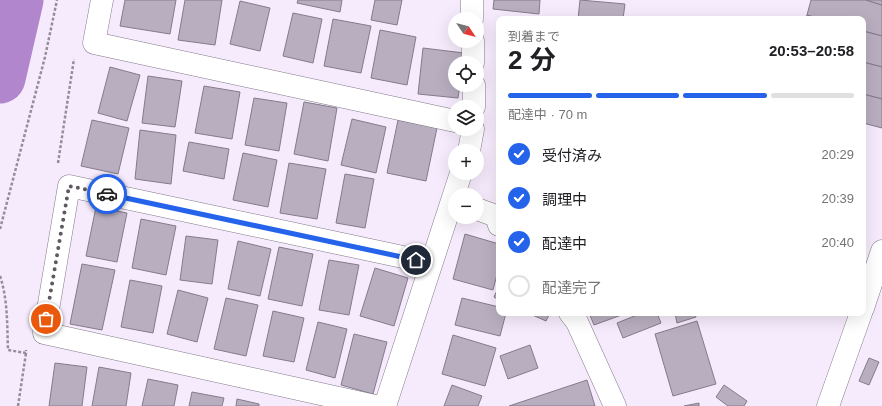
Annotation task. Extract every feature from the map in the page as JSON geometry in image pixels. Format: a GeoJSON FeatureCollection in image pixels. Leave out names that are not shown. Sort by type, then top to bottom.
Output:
{"type":"FeatureCollection","features":[{"type":"Feature","properties":{"kind":"street"},"geometry":{"type":"LineString","coordinates":[[102,0],[94,43],[448,119]]}},
{"type":"Feature","properties":{"kind":"street"},"geometry":{"type":"LineString","coordinates":[[472,0],[472,12]]}},
{"type":"Feature","properties":{"kind":"street"},"geometry":{"type":"LineString","coordinates":[[375,406],[44,333],[69,186],[431,263]]}},
{"type":"Feature","properties":{"kind":"street"},"geometry":{"type":"LineString","coordinates":[[484,212],[496,216]]}},
{"type":"Feature","properties":{"kind":"street"},"geometry":{"type":"LineString","coordinates":[[385,406],[431,263],[448,216]]}},
{"type":"Feature","properties":{"kind":"street"},"geometry":{"type":"LineString","coordinates":[[866,304],[876,289],[882,251]]}},
{"type":"Feature","properties":{"kind":"street"},"geometry":{"type":"LineString","coordinates":[[572,316],[577,322],[615,406]]}},
{"type":"Feature","properties":{"kind":"street"},"geometry":{"type":"LineString","coordinates":[[828,406],[860,316]]}},
{"type":"Feature","properties":{"kind":"path"},"geometry":{"type":"LineString","coordinates":[[0,229],[45,57],[57,0]]}},
{"type":"Feature","properties":{"kind":"path"},"geometry":{"type":"LineString","coordinates":[[69,186],[57,168],[75,53],[94,43]]}},
{"type":"Feature","properties":{"kind":"path"},"geometry":{"type":"LineString","coordinates":[[0,276],[4,288],[7,315],[8,350],[26,353]]}},
{"type":"Feature","properties":{"kind":"path"},"geometry":{"type":"LineString","coordinates":[[18,406],[26,353],[44,333]]}},
{"type":"Feature","properties":{"kind":"building"},"geometry":{"type":"Polygon","coordinates":[[[125,0],[176,0],[170,34],[120,26],[125,0]]]}},
{"type":"Feature","properties":{"kind":"building"},"geometry":{"type":"Polygon","coordinates":[[[185,0],[222,0],[215,45],[178,40],[185,0]]]}},
{"type":"Feature","properties":{"kind":"building"},"geometry":{"type":"Polygon","coordinates":[[[298,0],[342,0],[340,12],[297,3],[298,0]]]}},
{"type":"Feature","properties":{"kind":"building"},"geometry":{"type":"Polygon","coordinates":[[[375,0],[402,0],[397,25],[371,20],[375,0]]]}},
{"type":"Feature","properties":{"kind":"building"},"geometry":{"type":"Polygon","coordinates":[[[494,0],[540,0],[539,14],[493,9],[494,0]]]}},
{"type":"Feature","properties":{"kind":"building"},"geometry":{"type":"Polygon","coordinates":[[[580,0],[625,4],[623,16],[578,16],[580,0]]]}},
{"type":"Feature","properties":{"kind":"building"},"geometry":{"type":"Polygon","coordinates":[[[811,0],[866,0],[882,5],[882,36],[866,32],[866,16],[807,15],[811,0]]]}},
{"type":"Feature","properties":{"kind":"building"},"geometry":{"type":"Polygon","coordinates":[[[866,0],[882,0],[882,5],[866,0]]]}},
{"type":"Feature","properties":{"kind":"building"},"geometry":{"type":"Polygon","coordinates":[[[240,1],[270,8],[260,51],[230,44],[240,1]]]}},
{"type":"Feature","properties":{"kind":"building"},"geometry":{"type":"Polygon","coordinates":[[[293,13],[322,19],[313,63],[283,56],[293,13]]]}},
{"type":"Feature","properties":{"kind":"building"},"geometry":{"type":"Polygon","coordinates":[[[333,19],[371,26],[361,73],[324,66],[333,19]]]}},
{"type":"Feature","properties":{"kind":"building"},"geometry":{"type":"Polygon","coordinates":[[[380,30],[416,37],[407,85],[371,78],[380,30]]]}},
{"type":"Feature","properties":{"kind":"building"},"geometry":{"type":"Polygon","coordinates":[[[866,32],[882,36],[882,67],[866,63],[866,32]]]}},
{"type":"Feature","properties":{"kind":"building"},"geometry":{"type":"Polygon","coordinates":[[[423,48],[464,53],[463,56],[448,56],[448,92],[459,92],[458,98],[418,94],[423,48]]]}},
{"type":"Feature","properties":{"kind":"building"},"geometry":{"type":"Polygon","coordinates":[[[866,63],[882,67],[882,99],[866,95],[866,63]]]}},
{"type":"Feature","properties":{"kind":"building"},"geometry":{"type":"Polygon","coordinates":[[[110,67],[140,75],[127,121],[98,113],[110,67]]]}},
{"type":"Feature","properties":{"kind":"building"},"geometry":{"type":"Polygon","coordinates":[[[148,76],[182,81],[175,127],[142,123],[148,76]]]}},
{"type":"Feature","properties":{"kind":"building"},"geometry":{"type":"Polygon","coordinates":[[[204,86],[240,92],[232,139],[195,133],[204,86]]]}},
{"type":"Feature","properties":{"kind":"building"},"geometry":{"type":"Polygon","coordinates":[[[866,95],[882,99],[882,128],[866,124],[866,95]]]}},
{"type":"Feature","properties":{"kind":"building"},"geometry":{"type":"Polygon","coordinates":[[[254,98],[287,103],[279,151],[245,145],[254,98]]]}},
{"type":"Feature","properties":{"kind":"building"},"geometry":{"type":"Polygon","coordinates":[[[304,102],[337,108],[328,161],[294,154],[304,102]]]}},
{"type":"Feature","properties":{"kind":"building"},"geometry":{"type":"Polygon","coordinates":[[[352,119],[386,127],[376,173],[341,165],[352,119]]]}},
{"type":"Feature","properties":{"kind":"building"},"geometry":{"type":"Polygon","coordinates":[[[92,120],[129,128],[118,174],[81,166],[92,120]]]}},
{"type":"Feature","properties":{"kind":"building"},"geometry":{"type":"Polygon","coordinates":[[[398,120],[437,128],[426,181],[387,173],[398,120]]]}},
{"type":"Feature","properties":{"kind":"building"},"geometry":{"type":"Polygon","coordinates":[[[140,130],[176,135],[171,184],[135,179],[140,130]]]}},
{"type":"Feature","properties":{"kind":"building"},"geometry":{"type":"Polygon","coordinates":[[[189,142],[229,149],[224,179],[183,171],[189,142]]]}},
{"type":"Feature","properties":{"kind":"building"},"geometry":{"type":"Polygon","coordinates":[[[243,153],[277,160],[268,207],[233,200],[243,153]]]}},
{"type":"Feature","properties":{"kind":"building"},"geometry":{"type":"Polygon","coordinates":[[[289,163],[326,169],[317,219],[280,213],[289,163]]]}},
{"type":"Feature","properties":{"kind":"building"},"geometry":{"type":"Polygon","coordinates":[[[345,174],[374,179],[365,228],[336,223],[345,174]]]}},
{"type":"Feature","properties":{"kind":"building"},"geometry":{"type":"Polygon","coordinates":[[[96,207],[127,213],[117,262],[86,256],[96,207]]]}},
{"type":"Feature","properties":{"kind":"building"},"geometry":{"type":"Polygon","coordinates":[[[141,219],[176,226],[166,275],[132,268],[141,219]]]}},
{"type":"Feature","properties":{"kind":"building"},"geometry":{"type":"Polygon","coordinates":[[[465,234],[496,243],[496,278],[493,290],[453,279],[465,234]]]}},
{"type":"Feature","properties":{"kind":"building"},"geometry":{"type":"Polygon","coordinates":[[[186,236],[218,240],[212,284],[180,280],[186,236]]]}},
{"type":"Feature","properties":{"kind":"building"},"geometry":{"type":"Polygon","coordinates":[[[238,241],[271,249],[260,296],[228,289],[238,241]]]}},
{"type":"Feature","properties":{"kind":"building"},"geometry":{"type":"Polygon","coordinates":[[[279,247],[313,254],[302,306],[268,299],[279,247]]]}},
{"type":"Feature","properties":{"kind":"building"},"geometry":{"type":"Polygon","coordinates":[[[329,260],[359,265],[349,315],[319,310],[329,260]]]}},
{"type":"Feature","properties":{"kind":"building"},"geometry":{"type":"Polygon","coordinates":[[[82,264],[115,270],[102,330],[70,324],[82,264]]]}},
{"type":"Feature","properties":{"kind":"building"},"geometry":{"type":"Polygon","coordinates":[[[375,268],[408,278],[394,326],[360,316],[375,268]]]}},
{"type":"Feature","properties":{"kind":"building"},"geometry":{"type":"Polygon","coordinates":[[[130,280],[162,286],[153,333],[121,327],[130,280]]]}},
{"type":"Feature","properties":{"kind":"building"},"geometry":{"type":"Polygon","coordinates":[[[178,290],[208,298],[197,342],[167,334],[178,290]]]}},
{"type":"Feature","properties":{"kind":"building"},"geometry":{"type":"Polygon","coordinates":[[[226,298],[258,305],[246,356],[214,349],[226,298]]]}},
{"type":"Feature","properties":{"kind":"building"},"geometry":{"type":"Polygon","coordinates":[[[462,298],[496,306],[496,316],[505,316],[500,336],[455,325],[462,298]]]}},
{"type":"Feature","properties":{"kind":"building"},"geometry":{"type":"Polygon","coordinates":[[[273,311],[304,318],[294,362],[263,356],[273,311]]]}},
{"type":"Feature","properties":{"kind":"building"},"geometry":{"type":"Polygon","coordinates":[[[535,316],[548,316],[546,321],[535,316]]]}},
{"type":"Feature","properties":{"kind":"building"},"geometry":{"type":"Polygon","coordinates":[[[590,316],[619,316],[594,325],[590,316]]]}},
{"type":"Feature","properties":{"kind":"building"},"geometry":{"type":"Polygon","coordinates":[[[634,316],[658,316],[661,323],[623,338],[617,323],[634,316]]]}},
{"type":"Feature","properties":{"kind":"building"},"geometry":{"type":"Polygon","coordinates":[[[676,316],[696,316],[696,317],[677,323],[676,316]]]}},
{"type":"Feature","properties":{"kind":"building"},"geometry":{"type":"Polygon","coordinates":[[[697,321],[716,384],[673,396],[655,334],[697,321]]]}},
{"type":"Feature","properties":{"kind":"building"},"geometry":{"type":"Polygon","coordinates":[[[318,322],[347,329],[335,378],[306,370],[318,322]]]}},
{"type":"Feature","properties":{"kind":"building"},"geometry":{"type":"Polygon","coordinates":[[[354,334],[387,342],[373,394],[341,385],[354,334]]]}},
{"type":"Feature","properties":{"kind":"building"},"geometry":{"type":"Polygon","coordinates":[[[453,335],[496,348],[485,386],[442,374],[453,335]]]}},
{"type":"Feature","properties":{"kind":"building"},"geometry":{"type":"Polygon","coordinates":[[[530,345],[538,368],[508,379],[500,356],[530,345]]]}},
{"type":"Feature","properties":{"kind":"building"},"geometry":{"type":"Polygon","coordinates":[[[869,358],[879,362],[869,385],[859,381],[869,358]]]}},
{"type":"Feature","properties":{"kind":"building"},"geometry":{"type":"Polygon","coordinates":[[[55,363],[87,367],[82,406],[49,406],[55,363]]]}},
{"type":"Feature","properties":{"kind":"building"},"geometry":{"type":"Polygon","coordinates":[[[99,367],[131,373],[126,406],[92,406],[99,367]]]}},
{"type":"Feature","properties":{"kind":"building"},"geometry":{"type":"Polygon","coordinates":[[[148,379],[178,385],[174,406],[142,406],[148,379]]]}},
{"type":"Feature","properties":{"kind":"building"},"geometry":{"type":"Polygon","coordinates":[[[587,380],[595,406],[509,406],[587,380]]]}},
{"type":"Feature","properties":{"kind":"building"},"geometry":{"type":"Polygon","coordinates":[[[452,385],[482,396],[478,406],[444,406],[452,385]]]}},
{"type":"Feature","properties":{"kind":"building"},"geometry":{"type":"Polygon","coordinates":[[[724,385],[747,401],[744,406],[728,406],[716,397],[724,385]]]}},
{"type":"Feature","properties":{"kind":"building"},"geometry":{"type":"Polygon","coordinates":[[[192,392],[224,398],[222,406],[189,406],[192,392]]]}},
{"type":"Feature","properties":{"kind":"building"},"geometry":{"type":"Polygon","coordinates":[[[237,399],[259,404],[259,406],[236,406],[237,399]]]}},
{"type":"Feature","properties":{"kind":"building"},"geometry":{"type":"Polygon","coordinates":[[[699,403],[699,406],[684,406],[699,403]]]}},
{"type":"Feature","properties":{"kind":"waterway"},"geometry":{"type":"LineString","coordinates":[[0,78],[18,0]]}},
{"type":"Feature","properties":{"kind":"way so far"},"geometry":{"type":"LineString","coordinates":[[46,319],[69,186],[107,194]]}},
{"type":"Feature","properties":{"kind":"route"},"geometry":{"type":"LineString","coordinates":[[107,194],[416,260]]}}]}
